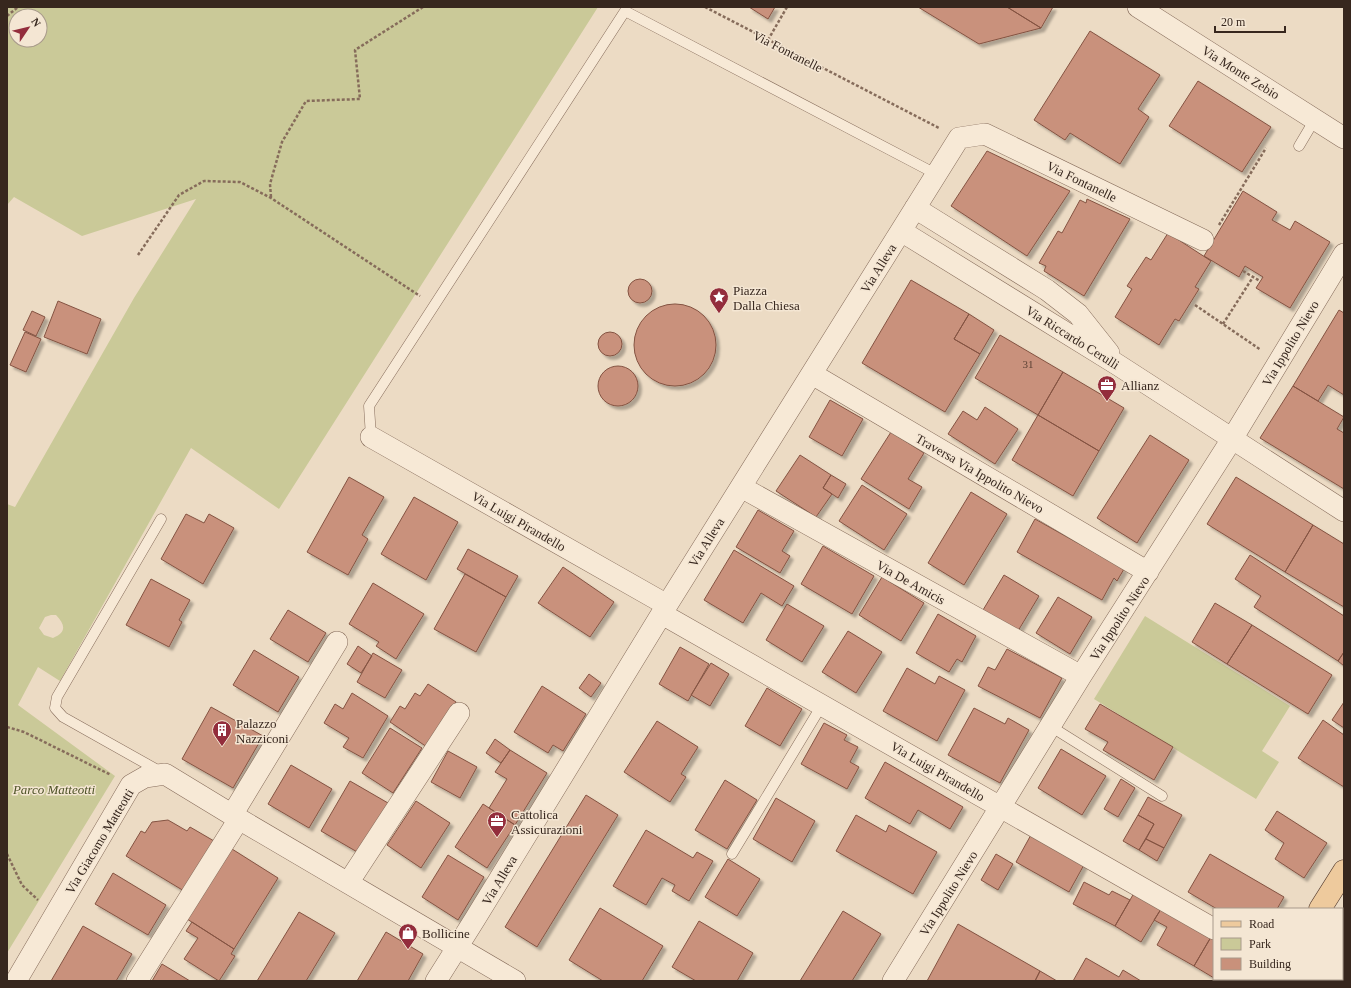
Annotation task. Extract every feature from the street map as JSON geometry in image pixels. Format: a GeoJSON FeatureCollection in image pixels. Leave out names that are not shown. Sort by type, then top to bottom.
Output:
{"type":"FeatureCollection","features":[{"type":"Feature","properties":{"kind":"main road"},"geometry":{"type":"LineString","coordinates":[[1321,908],[1344,871]]}},
{"type":"Feature","properties":{"kind":"street","name":"Via Monte Zebio"},"geometry":{"type":"LineString","coordinates":[[1138,7],[1344,138]]}},
{"type":"Feature","properties":{"kind":"street","name":"Via Fontanelle"},"geometry":{"type":"LineString","coordinates":[[958,138],[985,134],[1210,234]]}},
{"type":"Feature","properties":{"kind":"street","name":"Via Alleva"},"geometry":{"type":"LineString","coordinates":[[436,981],[664,609],[958,138]]}},
{"type":"Feature","properties":{"kind":"street"},"geometry":{"type":"LineString","coordinates":[[915,208],[1047,290],[1078,314],[1118,365]]}},
{"type":"Feature","properties":{"kind":"street","name":"Via Riccardo Cerulli"},"geometry":{"type":"LineString","coordinates":[[901,231],[1118,365],[1344,511]]}},
{"type":"Feature","properties":{"kind":"street","name":"Via Ippolito Nievo"},"geometry":{"type":"LineString","coordinates":[[893,981],[1081,676],[1232,439],[1344,254]]}},
{"type":"Feature","properties":{"kind":"street","name":"Traversa Via Ippolito Nievo"},"geometry":{"type":"LineString","coordinates":[[812,374],[1148,572]]}},
{"type":"Feature","properties":{"kind":"street","name":"Via Luigi Pirandello"},"geometry":{"type":"LineString","coordinates":[[371,437],[664,609],[822,705],[1213,928]]}},
{"type":"Feature","properties":{"kind":"street","name":"Via De Amicis"},"geometry":{"type":"LineString","coordinates":[[741,487],[1081,676]]}},
{"type":"Feature","properties":{"kind":"street"},"geometry":{"type":"LineString","coordinates":[[137,981],[338,642]]}},
{"type":"Feature","properties":{"kind":"street"},"geometry":{"type":"LineString","coordinates":[[348,883],[459,713]]}},
{"type":"Feature","properties":{"kind":"street"},"geometry":{"type":"LineString","coordinates":[[165,774],[456,948],[515,981]]}},
{"type":"Feature","properties":{"kind":"street","name":"Via Giacomo Matteotti"},"geometry":{"type":"LineString","coordinates":[[16,981],[131,785],[145,776],[165,774]]}},
{"type":"Feature","properties":{"kind":"lane"},"geometry":{"type":"LineString","coordinates":[[371,437],[369,406],[434,305],[567,106],[625,11],[936,174]]}},
{"type":"Feature","properties":{"kind":"lane"},"geometry":{"type":"LineString","coordinates":[[1298,146],[1315,120]]}},
{"type":"Feature","properties":{"kind":"lane"},"geometry":{"type":"LineString","coordinates":[[161,520],[57,697],[55,708],[62,717],[165,774]]}},
{"type":"Feature","properties":{"kind":"lane"},"geometry":{"type":"LineString","coordinates":[[732,854],[822,705]]}},
{"type":"Feature","properties":{"kind":"lane"},"geometry":{"type":"LineString","coordinates":[[1050,726],[1162,796]]}},
{"type":"Feature","properties":{"kind":"path"},"geometry":{"type":"LineString","coordinates":[[7,16],[18,7]]}},
{"type":"Feature","properties":{"kind":"path"},"geometry":{"type":"LineString","coordinates":[[271,198],[270,184],[282,142],[306,101],[360,99],[355,50],[424,7]]}},
{"type":"Feature","properties":{"kind":"path","name":"Via Fontanelle"},"geometry":{"type":"LineString","coordinates":[[705,7],[936,127]]}},
{"type":"Feature","properties":{"kind":"path"},"geometry":{"type":"LineString","coordinates":[[768,40],[787,7]]}},
{"type":"Feature","properties":{"kind":"path"},"geometry":{"type":"LineString","coordinates":[[1210,234],[1266,148]]}},
{"type":"Feature","properties":{"kind":"path"},"geometry":{"type":"LineString","coordinates":[[138,255],[179,195],[204,181],[240,182],[271,198],[434,305]]}},
{"type":"Feature","properties":{"kind":"path"},"geometry":{"type":"LineString","coordinates":[[1243,271],[1260,281]]}},
{"type":"Feature","properties":{"kind":"path"},"geometry":{"type":"LineString","coordinates":[[1223,324],[1253,277]]}},
{"type":"Feature","properties":{"kind":"path"},"geometry":{"type":"LineString","coordinates":[[1195,306],[1257,347]]}},
{"type":"Feature","properties":{"kind":"path"},"geometry":{"type":"LineString","coordinates":[[7,727],[24,732],[131,785]]}},
{"type":"Feature","properties":{"kind":"path"},"geometry":{"type":"LineString","coordinates":[[7,854],[22,885],[39,902]]}},
{"type":"Feature","properties":{"kind":"green space","name":"Parco Matteotti"},"geometry":{"type":"Polygon","coordinates":[[[7,7],[598,7],[279,509],[191,448],[60,681],[38,667],[18,705],[115,776],[7,953],[7,504],[15,507],[134,298],[196,199],[82,236],[14,197],[7,205],[7,7]],[[56,615],[45,617],[39,628],[44,635],[53,638],[62,631],[62,622],[56,615]]]}},
{"type":"Feature","properties":{"kind":"green space"},"geometry":{"type":"Polygon","coordinates":[[[1145,616],[1290,706],[1262,751],[1279,762],[1256,799],[1094,699],[1145,616]]]}},
{"type":"Feature","properties":{"kind":"building"},"geometry":{"type":"Polygon","coordinates":[[[749,7],[775,7],[768,19],[749,7]]]}},
{"type":"Feature","properties":{"kind":"building"},"geometry":{"type":"Polygon","coordinates":[[[918,7],[1007,7],[1041,28],[979,44],[918,7]]]}},
{"type":"Feature","properties":{"kind":"building"},"geometry":{"type":"Polygon","coordinates":[[[1007,7],[1053,7],[1041,28],[1007,7]]]}},
{"type":"Feature","properties":{"kind":"building"},"geometry":{"type":"Polygon","coordinates":[[[1090,31],[1160,75],[1138,109],[1149,117],[1120,164],[1070,133],[1065,140],[1034,120],[1090,31]]]}},
{"type":"Feature","properties":{"kind":"building"},"geometry":{"type":"Polygon","coordinates":[[[1198,81],[1271,127],[1242,172],[1169,126],[1198,81]]]}},
{"type":"Feature","properties":{"kind":"building"},"geometry":{"type":"Polygon","coordinates":[[[987,151],[1070,191],[1027,256],[951,206],[987,151]]]}},
{"type":"Feature","properties":{"kind":"building"},"geometry":{"type":"Polygon","coordinates":[[[1243,191],[1277,212],[1272,220],[1290,230],[1295,221],[1330,242],[1290,308],[1256,288],[1263,277],[1245,266],[1239,277],[1204,256],[1243,191]]]}},
{"type":"Feature","properties":{"kind":"building"},"geometry":{"type":"Polygon","coordinates":[[[1087,199],[1130,219],[1084,296],[1044,271],[1046,266],[1039,263],[1058,231],[1062,233],[1080,200],[1086,203],[1087,199]]]}},
{"type":"Feature","properties":{"kind":"building"},"geometry":{"type":"Polygon","coordinates":[[[1168,233],[1211,261],[1195,287],[1199,289],[1179,321],[1175,319],[1159,345],[1115,317],[1132,289],[1127,286],[1146,257],[1151,260],[1168,233]]]}},
{"type":"Feature","properties":{"kind":"building"},"geometry":{"type":"Polygon","coordinates":[[[640,279],[649,282],[652,291],[649,300],[640,303],[631,300],[628,291],[631,282],[640,279]]]}},
{"type":"Feature","properties":{"kind":"building"},"geometry":{"type":"Polygon","coordinates":[[[911,280],[969,314],[954,339],[980,354],[945,412],[862,363],[911,280]]]}},
{"type":"Feature","properties":{"kind":"building"},"geometry":{"type":"Polygon","coordinates":[[[58,301],[101,319],[87,354],[44,337],[58,301]]]}},
{"type":"Feature","properties":{"kind":"building"},"geometry":{"type":"Polygon","coordinates":[[[675,304],[691,307],[704,316],[713,329],[716,345],[713,361],[704,374],[691,383],[675,386],[659,383],[646,374],[637,361],[634,345],[637,329],[646,316],[659,307],[675,304]]]}},
{"type":"Feature","properties":{"kind":"building"},"geometry":{"type":"Polygon","coordinates":[[[1339,310],[1344,313],[1344,395],[1328,385],[1318,401],[1293,386],[1339,310]]]}},
{"type":"Feature","properties":{"kind":"building"},"geometry":{"type":"Polygon","coordinates":[[[32,311],[45,317],[36,336],[23,330],[32,311]]]}},
{"type":"Feature","properties":{"kind":"building"},"geometry":{"type":"Polygon","coordinates":[[[969,314],[994,330],[980,354],[954,339],[969,314]]]}},
{"type":"Feature","properties":{"kind":"building"},"geometry":{"type":"Polygon","coordinates":[[[25,332],[41,339],[26,372],[10,365],[25,332]]]}},
{"type":"Feature","properties":{"kind":"building"},"geometry":{"type":"Polygon","coordinates":[[[610,332],[618,336],[622,344],[618,352],[610,356],[602,352],[598,344],[602,336],[610,332]]]}},
{"type":"Feature","properties":{"kind":"building"},"geometry":{"type":"Polygon","coordinates":[[[1000,335],[1063,372],[1038,415],[975,378],[1000,335]]]}},
{"type":"Feature","properties":{"kind":"building"},"geometry":{"type":"Polygon","coordinates":[[[622,366],[629,369],[635,375],[638,386],[637,394],[629,403],[622,406],[614,406],[607,403],[599,394],[598,382],[601,375],[610,367],[622,366]]]}},
{"type":"Feature","properties":{"kind":"building"},"geometry":{"type":"Polygon","coordinates":[[[1063,372],[1124,408],[1099,451],[1038,415],[1063,372]]]}},
{"type":"Feature","properties":{"kind":"building"},"geometry":{"type":"Polygon","coordinates":[[[1293,386],[1344,417],[1337,429],[1344,433],[1344,489],[1260,438],[1293,386]]]}},
{"type":"Feature","properties":{"kind":"building"},"geometry":{"type":"Polygon","coordinates":[[[830,400],[863,419],[842,456],[809,437],[830,400]]]}},
{"type":"Feature","properties":{"kind":"building"},"geometry":{"type":"Polygon","coordinates":[[[985,407],[1018,429],[995,464],[948,434],[963,411],[977,420],[985,407]]]}},
{"type":"Feature","properties":{"kind":"building"},"geometry":{"type":"Polygon","coordinates":[[[1038,415],[1099,451],[1073,496],[1012,460],[1038,415]]]}},
{"type":"Feature","properties":{"kind":"building"},"geometry":{"type":"Polygon","coordinates":[[[891,432],[924,453],[908,479],[922,487],[909,509],[861,479],[891,432]]]}},
{"type":"Feature","properties":{"kind":"building"},"geometry":{"type":"Polygon","coordinates":[[[1150,435],[1189,460],[1137,543],[1097,518],[1150,435]]]}},
{"type":"Feature","properties":{"kind":"building"},"geometry":{"type":"Polygon","coordinates":[[[800,455],[831,475],[823,488],[832,494],[816,517],[776,491],[800,455]]]}},
{"type":"Feature","properties":{"kind":"building"},"geometry":{"type":"Polygon","coordinates":[[[831,475],[846,484],[838,498],[823,488],[831,475]]]}},
{"type":"Feature","properties":{"kind":"building"},"geometry":{"type":"Polygon","coordinates":[[[349,477],[384,497],[362,535],[368,539],[348,575],[307,552],[349,477]]]}},
{"type":"Feature","properties":{"kind":"building"},"geometry":{"type":"Polygon","coordinates":[[[1236,477],[1313,525],[1285,572],[1207,524],[1236,477]]]}},
{"type":"Feature","properties":{"kind":"building"},"geometry":{"type":"Polygon","coordinates":[[[862,485],[907,514],[884,550],[839,521],[862,485]]]}},
{"type":"Feature","properties":{"kind":"building"},"geometry":{"type":"Polygon","coordinates":[[[971,492],[1007,514],[964,585],[928,563],[971,492]]]}},
{"type":"Feature","properties":{"kind":"building"},"geometry":{"type":"Polygon","coordinates":[[[414,497],[458,522],[426,580],[381,554],[414,497]]]}},
{"type":"Feature","properties":{"kind":"building"},"geometry":{"type":"Polygon","coordinates":[[[758,510],[794,531],[782,551],[790,556],[780,573],[736,547],[758,510]]]}},
{"type":"Feature","properties":{"kind":"building"},"geometry":{"type":"Polygon","coordinates":[[[186,514],[204,523],[209,514],[234,528],[203,584],[161,559],[186,514]]]}},
{"type":"Feature","properties":{"kind":"building"},"geometry":{"type":"Polygon","coordinates":[[[1035,519],[1124,569],[1117,581],[1114,578],[1102,600],[1017,552],[1035,519]]]}},
{"type":"Feature","properties":{"kind":"building"},"geometry":{"type":"Polygon","coordinates":[[[1313,525],[1344,544],[1344,607],[1285,572],[1313,525]]]}},
{"type":"Feature","properties":{"kind":"building"},"geometry":{"type":"Polygon","coordinates":[[[823,546],[874,576],[852,614],[801,584],[823,546]]]}},
{"type":"Feature","properties":{"kind":"building"},"geometry":{"type":"Polygon","coordinates":[[[468,549],[518,576],[506,597],[457,569],[468,549]]]}},
{"type":"Feature","properties":{"kind":"building"},"geometry":{"type":"Polygon","coordinates":[[[734,550],[794,586],[782,606],[761,593],[743,623],[704,600],[734,550]]]}},
{"type":"Feature","properties":{"kind":"building"},"geometry":{"type":"Polygon","coordinates":[[[1250,555],[1344,616],[1344,652],[1338,661],[1254,607],[1261,596],[1235,579],[1250,555]]]}},
{"type":"Feature","properties":{"kind":"building"},"geometry":{"type":"Polygon","coordinates":[[[563,567],[614,602],[590,637],[538,603],[563,567]]]}},
{"type":"Feature","properties":{"kind":"building"},"geometry":{"type":"Polygon","coordinates":[[[465,574],[506,597],[476,652],[434,629],[465,574]]]}},
{"type":"Feature","properties":{"kind":"building"},"geometry":{"type":"Polygon","coordinates":[[[1004,575],[1039,596],[1018,631],[983,610],[1004,575]]]}},
{"type":"Feature","properties":{"kind":"building"},"geometry":{"type":"Polygon","coordinates":[[[882,577],[924,603],[901,641],[859,615],[882,577]]]}},
{"type":"Feature","properties":{"kind":"building"},"geometry":{"type":"Polygon","coordinates":[[[151,579],[190,600],[179,620],[182,622],[169,647],[126,625],[151,579]]]}},
{"type":"Feature","properties":{"kind":"building"},"geometry":{"type":"Polygon","coordinates":[[[373,583],[424,614],[396,659],[376,646],[379,642],[349,624],[373,583]]]}},
{"type":"Feature","properties":{"kind":"building"},"geometry":{"type":"Polygon","coordinates":[[[1058,597],[1092,617],[1070,654],[1036,633],[1058,597]]]}},
{"type":"Feature","properties":{"kind":"building"},"geometry":{"type":"Polygon","coordinates":[[[1215,603],[1252,625],[1227,664],[1192,642],[1215,603]]]}},
{"type":"Feature","properties":{"kind":"building"},"geometry":{"type":"Polygon","coordinates":[[[787,604],[824,626],[802,662],[766,640],[787,604]]]}},
{"type":"Feature","properties":{"kind":"building"},"geometry":{"type":"Polygon","coordinates":[[[288,610],[326,633],[308,662],[270,639],[288,610]]]}},
{"type":"Feature","properties":{"kind":"building"},"geometry":{"type":"Polygon","coordinates":[[[938,614],[976,636],[962,662],[957,659],[949,672],[916,653],[938,614]]]}},
{"type":"Feature","properties":{"kind":"building"},"geometry":{"type":"Polygon","coordinates":[[[1252,625],[1332,675],[1308,714],[1227,664],[1252,625]]]}},
{"type":"Feature","properties":{"kind":"building"},"geometry":{"type":"Polygon","coordinates":[[[848,631],[882,652],[856,693],[822,672],[848,631]]]}},
{"type":"Feature","properties":{"kind":"building"},"geometry":{"type":"Polygon","coordinates":[[[358,646],[372,656],[361,673],[347,664],[358,646]]]}},
{"type":"Feature","properties":{"kind":"building"},"geometry":{"type":"Polygon","coordinates":[[[680,647],[709,664],[688,701],[659,684],[680,647]]]}},
{"type":"Feature","properties":{"kind":"building"},"geometry":{"type":"Polygon","coordinates":[[[1007,649],[1062,678],[1040,718],[978,686],[988,667],[995,670],[1007,649]]]}},
{"type":"Feature","properties":{"kind":"building"},"geometry":{"type":"Polygon","coordinates":[[[254,650],[299,677],[278,712],[233,685],[254,650]]]}},
{"type":"Feature","properties":{"kind":"building"},"geometry":{"type":"Polygon","coordinates":[[[1344,652],[1344,666],[1338,661],[1344,652]]]}},
{"type":"Feature","properties":{"kind":"building"},"geometry":{"type":"Polygon","coordinates":[[[373,653],[402,670],[385,698],[357,682],[373,653]]]}},
{"type":"Feature","properties":{"kind":"building"},"geometry":{"type":"Polygon","coordinates":[[[711,663],[729,674],[710,706],[691,695],[711,663]]]}},
{"type":"Feature","properties":{"kind":"building"},"geometry":{"type":"Polygon","coordinates":[[[907,668],[935,684],[939,676],[965,690],[937,741],[883,711],[907,668]]]}},
{"type":"Feature","properties":{"kind":"building"},"geometry":{"type":"Polygon","coordinates":[[[589,674],[601,683],[591,697],[579,688],[589,674]]]}},
{"type":"Feature","properties":{"kind":"building"},"geometry":{"type":"Polygon","coordinates":[[[428,684],[456,702],[427,747],[390,722],[400,706],[405,709],[415,693],[420,696],[428,684]]]}},
{"type":"Feature","properties":{"kind":"building"},"geometry":{"type":"Polygon","coordinates":[[[542,686],[586,714],[563,751],[553,745],[548,753],[514,732],[542,686]]]}},
{"type":"Feature","properties":{"kind":"building"},"geometry":{"type":"Polygon","coordinates":[[[767,688],[802,709],[780,746],[745,726],[767,688]]]}},
{"type":"Feature","properties":{"kind":"building"},"geometry":{"type":"Polygon","coordinates":[[[352,693],[388,716],[363,758],[343,747],[349,738],[324,723],[335,704],[343,709],[352,693]]]}},
{"type":"Feature","properties":{"kind":"building"},"geometry":{"type":"Polygon","coordinates":[[[1344,702],[1344,728],[1332,720],[1344,702]]]}},
{"type":"Feature","properties":{"kind":"building"},"geometry":{"type":"Polygon","coordinates":[[[1100,704],[1173,747],[1154,780],[1103,750],[1108,742],[1085,729],[1100,704]]]}},
{"type":"Feature","properties":{"kind":"building","name":"Palazzo Nazziconi"},"geometry":{"type":"Polygon","coordinates":[[[211,707],[263,736],[233,788],[182,759],[211,707]]]}},
{"type":"Feature","properties":{"kind":"building"},"geometry":{"type":"Polygon","coordinates":[[[974,708],[1005,724],[1008,718],[1029,730],[1000,783],[948,755],[974,708]]]}},
{"type":"Feature","properties":{"kind":"building"},"geometry":{"type":"Polygon","coordinates":[[[1323,720],[1344,735],[1344,787],[1298,758],[1323,720]]]}},
{"type":"Feature","properties":{"kind":"building"},"geometry":{"type":"Polygon","coordinates":[[[657,721],[698,747],[681,774],[686,777],[670,802],[624,772],[657,721]]]}},
{"type":"Feature","properties":{"kind":"building"},"geometry":{"type":"Polygon","coordinates":[[[824,723],[847,735],[844,740],[858,747],[850,762],[859,767],[847,789],[801,764],[824,723]]]}},
{"type":"Feature","properties":{"kind":"building"},"geometry":{"type":"Polygon","coordinates":[[[390,728],[422,748],[393,793],[362,773],[390,728]]]}},
{"type":"Feature","properties":{"kind":"building"},"geometry":{"type":"Polygon","coordinates":[[[495,739],[510,750],[501,763],[486,753],[495,739]]]}},
{"type":"Feature","properties":{"kind":"building"},"geometry":{"type":"Polygon","coordinates":[[[1061,749],[1106,776],[1082,815],[1038,788],[1061,749]]]}},
{"type":"Feature","properties":{"kind":"building"},"geometry":{"type":"Polygon","coordinates":[[[510,750],[547,773],[515,825],[489,808],[507,779],[495,772],[510,750]]]}},
{"type":"Feature","properties":{"kind":"building"},"geometry":{"type":"Polygon","coordinates":[[[448,751],[477,767],[460,798],[431,782],[448,751]]]}},
{"type":"Feature","properties":{"kind":"building"},"geometry":{"type":"Polygon","coordinates":[[[885,762],[963,807],[950,829],[918,810],[910,824],[865,798],[885,762]]]}},
{"type":"Feature","properties":{"kind":"building"},"geometry":{"type":"Polygon","coordinates":[[[291,765],[332,789],[309,828],[268,804],[291,765]]]}},
{"type":"Feature","properties":{"kind":"building"},"geometry":{"type":"Polygon","coordinates":[[[1121,779],[1135,788],[1118,817],[1104,809],[1121,779]]]}},
{"type":"Feature","properties":{"kind":"building"},"geometry":{"type":"Polygon","coordinates":[[[725,780],[757,800],[727,849],[695,830],[725,780]]]}},
{"type":"Feature","properties":{"kind":"building"},"geometry":{"type":"Polygon","coordinates":[[[350,781],[388,803],[359,853],[321,831],[350,781]]]}},
{"type":"Feature","properties":{"kind":"building"},"geometry":{"type":"Polygon","coordinates":[[[586,795],[618,815],[537,947],[505,927],[586,795]]]}},
{"type":"Feature","properties":{"kind":"building"},"geometry":{"type":"Polygon","coordinates":[[[1148,797],[1182,815],[1164,848],[1146,839],[1154,824],[1138,815],[1148,797]]]}},
{"type":"Feature","properties":{"kind":"building"},"geometry":{"type":"Polygon","coordinates":[[[776,798],[815,821],[792,862],[753,839],[776,798]]]}},
{"type":"Feature","properties":{"kind":"building"},"geometry":{"type":"Polygon","coordinates":[[[416,801],[450,823],[421,868],[387,845],[416,801]]]}},
{"type":"Feature","properties":{"kind":"building"},"geometry":{"type":"Polygon","coordinates":[[[483,804],[515,825],[487,868],[455,847],[483,804]]]}},
{"type":"Feature","properties":{"kind":"building"},"geometry":{"type":"Polygon","coordinates":[[[1277,811],[1327,843],[1304,878],[1275,859],[1284,843],[1265,830],[1277,811]]]}},
{"type":"Feature","properties":{"kind":"building"},"geometry":{"type":"Polygon","coordinates":[[[856,815],[886,832],[889,825],[937,852],[913,894],[836,851],[856,815]]]}},
{"type":"Feature","properties":{"kind":"building"},"geometry":{"type":"Polygon","coordinates":[[[1138,815],[1154,824],[1139,850],[1123,841],[1138,815]]]}},
{"type":"Feature","properties":{"kind":"building"},"geometry":{"type":"Polygon","coordinates":[[[168,820],[187,831],[190,827],[214,841],[184,891],[126,856],[141,831],[145,833],[152,822],[168,820]]]}},
{"type":"Feature","properties":{"kind":"building"},"geometry":{"type":"Polygon","coordinates":[[[646,830],[693,858],[697,852],[713,861],[689,901],[672,891],[675,885],[662,878],[646,905],[613,886],[646,830]]]}},
{"type":"Feature","properties":{"kind":"building"},"geometry":{"type":"Polygon","coordinates":[[[1032,833],[1085,863],[1069,892],[1016,862],[1032,833]]]}},
{"type":"Feature","properties":{"kind":"building"},"geometry":{"type":"Polygon","coordinates":[[[1146,839],[1164,848],[1157,861],[1139,850],[1146,839]]]}},
{"type":"Feature","properties":{"kind":"building"},"geometry":{"type":"Polygon","coordinates":[[[232,849],[278,878],[234,949],[187,919],[232,849]]]}},
{"type":"Feature","properties":{"kind":"building"},"geometry":{"type":"Polygon","coordinates":[[[996,854],[1013,864],[998,890],[981,880],[996,854]]]}},
{"type":"Feature","properties":{"kind":"building"},"geometry":{"type":"Polygon","coordinates":[[[1210,854],[1284,897],[1278,908],[1215,908],[1188,892],[1210,854]]]}},
{"type":"Feature","properties":{"kind":"building"},"geometry":{"type":"Polygon","coordinates":[[[448,855],[484,877],[458,920],[422,897],[448,855]]]}},
{"type":"Feature","properties":{"kind":"building"},"geometry":{"type":"Polygon","coordinates":[[[728,859],[760,879],[737,916],[705,897],[728,859]]]}},
{"type":"Feature","properties":{"kind":"building"},"geometry":{"type":"Polygon","coordinates":[[[113,873],[166,905],[148,935],[95,904],[113,873]]]}},
{"type":"Feature","properties":{"kind":"building"},"geometry":{"type":"Polygon","coordinates":[[[1084,882],[1109,895],[1112,891],[1130,900],[1115,926],[1073,904],[1084,882]]]}},
{"type":"Feature","properties":{"kind":"building"},"geometry":{"type":"Polygon","coordinates":[[[1134,893],[1161,909],[1141,942],[1115,926],[1134,893]]]}},
{"type":"Feature","properties":{"kind":"building"},"geometry":{"type":"Polygon","coordinates":[[[600,908],[663,946],[642,981],[603,981],[569,960],[600,908]]]}},
{"type":"Feature","properties":{"kind":"building"},"geometry":{"type":"Polygon","coordinates":[[[1161,909],[1211,937],[1194,966],[1157,945],[1167,927],[1154,920],[1161,909]]]}},
{"type":"Feature","properties":{"kind":"building"},"geometry":{"type":"Polygon","coordinates":[[[843,911],[881,934],[852,981],[800,981],[843,911]]]}},
{"type":"Feature","properties":{"kind":"building"},"geometry":{"type":"Polygon","coordinates":[[[299,912],[335,933],[306,981],[257,981],[299,912]]]}},
{"type":"Feature","properties":{"kind":"building"},"geometry":{"type":"Polygon","coordinates":[[[699,921],[753,953],[737,981],[696,981],[672,967],[699,921]]]}},
{"type":"Feature","properties":{"kind":"building"},"geometry":{"type":"Polygon","coordinates":[[[192,922],[234,949],[231,954],[235,956],[219,981],[184,959],[198,938],[186,931],[192,922]]]}},
{"type":"Feature","properties":{"kind":"building"},"geometry":{"type":"Polygon","coordinates":[[[958,924],[1040,971],[1035,981],[927,981],[958,924]]]}},
{"type":"Feature","properties":{"kind":"building"},"geometry":{"type":"Polygon","coordinates":[[[83,926],[132,954],[116,981],[51,981],[83,926]]]}},
{"type":"Feature","properties":{"kind":"building"},"geometry":{"type":"Polygon","coordinates":[[[386,932],[423,954],[408,981],[357,981],[386,932]]]}},
{"type":"Feature","properties":{"kind":"building"},"geometry":{"type":"Polygon","coordinates":[[[1211,937],[1213,938],[1213,977],[1194,966],[1211,937]]]}},
{"type":"Feature","properties":{"kind":"building"},"geometry":{"type":"Polygon","coordinates":[[[1344,938],[1344,979],[1343,978],[1344,938]]]}},
{"type":"Feature","properties":{"kind":"building"},"geometry":{"type":"Polygon","coordinates":[[[1086,958],[1119,977],[1123,970],[1141,981],[1073,981],[1086,958]]]}},
{"type":"Feature","properties":{"kind":"building"},"geometry":{"type":"Polygon","coordinates":[[[162,964],[190,981],[152,981],[162,964]]]}},
{"type":"Feature","properties":{"kind":"building"},"geometry":{"type":"Polygon","coordinates":[[[1040,971],[1057,981],[1035,981],[1040,971]]]}},
{"type":"Feature","properties":{"kind":"building"},"geometry":{"type":"Polygon","coordinates":[[[1218,980],[1232,980],[1232,981],[1218,980]]]}},
{"type":"Feature","properties":{"kind":"building"},"geometry":{"type":"Polygon","coordinates":[[[1232,980],[1249,980],[1248,981],[1232,980]]]}},
{"type":"Feature","properties":{"kind":"place","name":"Piazza Dalla Chiesa"},"geometry":{"type":"Point","coordinates":[719,314]}},
{"type":"Feature","properties":{"kind":"place","name":"Allianz"},"geometry":{"type":"Point","coordinates":[1107,402]}},
{"type":"Feature","properties":{"kind":"place","name":"Palazzo Nazziconi"},"geometry":{"type":"Point","coordinates":[222,747]}},
{"type":"Feature","properties":{"kind":"place","name":"Cattolica Assicurazioni"},"geometry":{"type":"Point","coordinates":[497,838]}},
{"type":"Feature","properties":{"kind":"place","name":"Bollicine"},"geometry":{"type":"Point","coordinates":[408,950]}}]}
